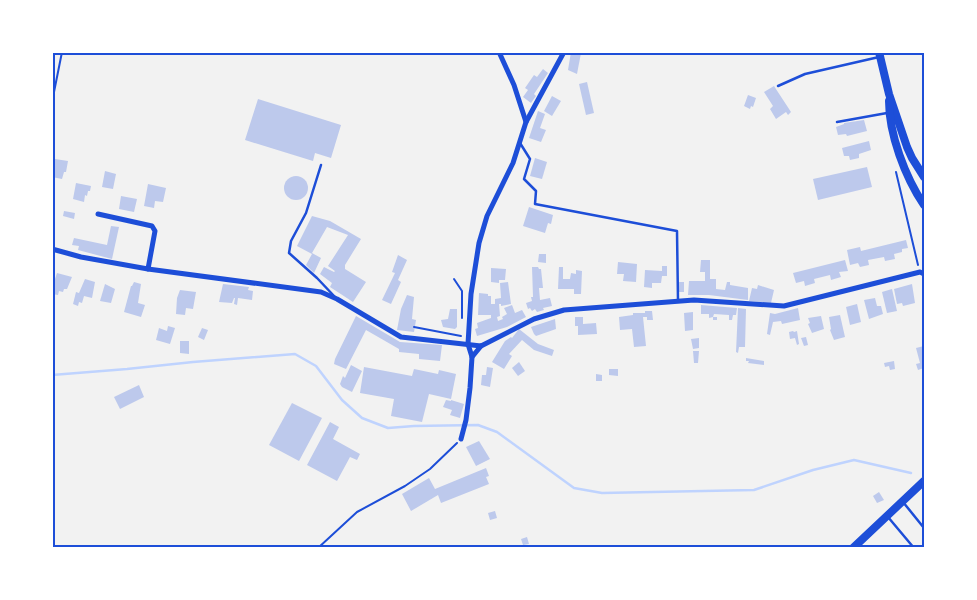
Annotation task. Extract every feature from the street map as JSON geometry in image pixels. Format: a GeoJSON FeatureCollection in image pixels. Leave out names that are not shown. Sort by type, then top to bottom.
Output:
{"type":"FeatureCollection","features":[{"type":"Feature","properties":{"kind":"main road"},"geometry":{"type":"LineString","coordinates":[[880,55],[889,94],[912,158],[924,178]]}},
{"type":"Feature","properties":{"kind":"main road"},"geometry":{"type":"LineString","coordinates":[[889,94],[889,113],[898,163],[924,205]]}},
{"type":"Feature","properties":{"kind":"main road"},"geometry":{"type":"LineString","coordinates":[[853,548],[924,481]]}},
{"type":"Feature","properties":{"kind":"street"},"geometry":{"type":"LineString","coordinates":[[499,52],[514,85],[526,122]]}},
{"type":"Feature","properties":{"kind":"street"},"geometry":{"type":"LineString","coordinates":[[460,439],[466,420],[470,388],[472,357],[465,343],[479,243],[487,216],[520,144],[526,122],[564,52]]}},
{"type":"Feature","properties":{"kind":"street"},"geometry":{"type":"LineString","coordinates":[[98,214],[152,226],[155,231],[148,269]]}},
{"type":"Feature","properties":{"kind":"street"},"geometry":{"type":"LineString","coordinates":[[52,249],[82,258],[148,269],[322,292],[401,337],[481,346]]}},
{"type":"Feature","properties":{"kind":"street"},"geometry":{"type":"LineString","coordinates":[[472,357],[481,346],[534,319],[564,310],[694,300],[784,306],[922,273]]}},
{"type":"Feature","properties":{"kind":"lane"},"geometry":{"type":"LineString","coordinates":[[778,86],[804,74],[880,55]]}},
{"type":"Feature","properties":{"kind":"lane"},"geometry":{"type":"LineString","coordinates":[[837,122],[889,113]]}},
{"type":"Feature","properties":{"kind":"lane"},"geometry":{"type":"LineString","coordinates":[[520,144],[530,159],[524,179],[536,191],[535,204],[677,231],[678,301]]}},
{"type":"Feature","properties":{"kind":"lane"},"geometry":{"type":"LineString","coordinates":[[898,163],[912,158]]}},
{"type":"Feature","properties":{"kind":"lane"},"geometry":{"type":"LineString","coordinates":[[321,165],[306,213],[291,241],[289,253],[337,299]]}},
{"type":"Feature","properties":{"kind":"lane"},"geometry":{"type":"LineString","coordinates":[[902,502],[924,528]]}},
{"type":"Feature","properties":{"kind":"lane"},"geometry":{"type":"LineString","coordinates":[[887,516],[914,548]]}},
{"type":"Feature","properties":{"kind":"path"},"geometry":{"type":"LineString","coordinates":[[52,102],[62,52]]}},
{"type":"Feature","properties":{"kind":"path"},"geometry":{"type":"LineString","coordinates":[[898,163],[922,273]]}},
{"type":"Feature","properties":{"kind":"path"},"geometry":{"type":"LineString","coordinates":[[454,279],[462,291],[462,318]]}},
{"type":"Feature","properties":{"kind":"path"},"geometry":{"type":"LineString","coordinates":[[414,327],[456,335]]}},
{"type":"Feature","properties":{"kind":"path"},"geometry":{"type":"LineString","coordinates":[[461,336],[465,343]]}},
{"type":"Feature","properties":{"kind":"path"},"geometry":{"type":"LineString","coordinates":[[318,548],[357,512],[405,486],[430,469],[460,439]]}},
{"type":"Feature","properties":{"kind":"building"},"geometry":{"type":"Polygon","coordinates":[[[571,52],[581,53],[577,74],[568,70],[571,52]]]}},
{"type":"Feature","properties":{"kind":"building"},"geometry":{"type":"Polygon","coordinates":[[[543,69],[548,73],[534,94],[536,96],[531,103],[523,97],[528,90],[525,88],[534,75],[537,77],[543,69]]]}},
{"type":"Feature","properties":{"kind":"building"},"geometry":{"type":"Polygon","coordinates":[[[587,82],[594,113],[586,115],[579,84],[587,82]]]}},
{"type":"Feature","properties":{"kind":"building"},"geometry":{"type":"Polygon","coordinates":[[[774,86],[791,112],[788,115],[786,112],[776,119],[770,109],[773,106],[764,92],[774,86]]]}},
{"type":"Feature","properties":{"kind":"building"},"geometry":{"type":"Polygon","coordinates":[[[748,95],[756,98],[753,107],[751,106],[750,109],[744,106],[748,95]]]}},
{"type":"Feature","properties":{"kind":"building"},"geometry":{"type":"Polygon","coordinates":[[[552,96],[561,101],[552,116],[544,111],[552,96]]]}},
{"type":"Feature","properties":{"kind":"building"},"geometry":{"type":"Polygon","coordinates":[[[258,99],[341,125],[331,158],[315,153],[313,161],[245,140],[258,99]]]}},
{"type":"Feature","properties":{"kind":"building"},"geometry":{"type":"Polygon","coordinates":[[[538,111],[545,114],[540,128],[546,130],[541,142],[529,138],[538,111]]]}},
{"type":"Feature","properties":{"kind":"building"},"geometry":{"type":"Polygon","coordinates":[[[864,120],[867,131],[847,136],[846,134],[838,135],[836,127],[844,123],[864,120]]]}},
{"type":"Feature","properties":{"kind":"building"},"geometry":{"type":"Polygon","coordinates":[[[869,141],[871,150],[859,154],[859,158],[850,160],[849,156],[844,156],[842,148],[869,141]]]}},
{"type":"Feature","properties":{"kind":"building"},"geometry":{"type":"Polygon","coordinates":[[[535,158],[547,162],[542,179],[530,176],[535,158]]]}},
{"type":"Feature","properties":{"kind":"building"},"geometry":{"type":"Polygon","coordinates":[[[55,159],[68,161],[66,172],[64,172],[62,179],[52,177],[55,159]]]}},
{"type":"Feature","properties":{"kind":"building"},"geometry":{"type":"Polygon","coordinates":[[[867,167],[872,187],[818,200],[813,179],[867,167]]]}},
{"type":"Feature","properties":{"kind":"building"},"geometry":{"type":"Polygon","coordinates":[[[105,171],[116,174],[113,189],[102,187],[105,171]]]}},
{"type":"Feature","properties":{"kind":"building"},"geometry":{"type":"Polygon","coordinates":[[[296,176],[305,179],[308,188],[305,197],[296,200],[287,197],[284,188],[287,179],[296,176]]]}},
{"type":"Feature","properties":{"kind":"building"},"geometry":{"type":"Polygon","coordinates":[[[76,183],[91,186],[87,196],[85,195],[84,202],[73,199],[76,183]]]}},
{"type":"Feature","properties":{"kind":"building"},"geometry":{"type":"Polygon","coordinates":[[[148,184],[166,188],[163,202],[155,201],[154,208],[144,206],[148,184]]]}},
{"type":"Feature","properties":{"kind":"building"},"geometry":{"type":"Polygon","coordinates":[[[121,196],[137,199],[134,212],[119,209],[121,196]]]}},
{"type":"Feature","properties":{"kind":"building"},"geometry":{"type":"Polygon","coordinates":[[[529,207],[553,215],[551,224],[548,223],[545,233],[523,226],[529,207]]]}},
{"type":"Feature","properties":{"kind":"building"},"geometry":{"type":"Polygon","coordinates":[[[64,211],[75,213],[74,219],[63,216],[64,211]]]}},
{"type":"Feature","properties":{"kind":"building"},"geometry":{"type":"Polygon","coordinates":[[[312,216],[330,221],[361,239],[345,265],[345,269],[366,282],[353,302],[330,287],[332,283],[320,274],[324,267],[335,271],[328,266],[348,235],[327,227],[312,253],[321,258],[314,273],[306,265],[312,254],[297,246],[312,216]]]}},
{"type":"Feature","properties":{"kind":"building"},"geometry":{"type":"Polygon","coordinates":[[[111,226],[119,227],[112,259],[78,250],[79,246],[72,245],[74,238],[107,245],[111,226]]]}},
{"type":"Feature","properties":{"kind":"building"},"geometry":{"type":"Polygon","coordinates":[[[906,240],[908,248],[894,254],[895,259],[885,261],[884,257],[868,260],[869,265],[860,267],[858,263],[850,265],[847,250],[860,247],[861,251],[906,240]]]}},
{"type":"Feature","properties":{"kind":"building"},"geometry":{"type":"Polygon","coordinates":[[[539,254],[546,254],[546,263],[538,262],[539,254]]]}},
{"type":"Feature","properties":{"kind":"building"},"geometry":{"type":"Polygon","coordinates":[[[398,255],[407,260],[398,280],[401,282],[391,304],[382,300],[395,273],[392,272],[398,255]]]}},
{"type":"Feature","properties":{"kind":"building"},"geometry":{"type":"Polygon","coordinates":[[[701,260],[710,260],[710,279],[716,279],[716,289],[725,290],[727,282],[730,282],[730,285],[748,288],[748,300],[709,295],[688,295],[689,281],[705,281],[705,272],[700,272],[701,260]]]}},
{"type":"Feature","properties":{"kind":"building"},"geometry":{"type":"Polygon","coordinates":[[[845,260],[848,271],[839,272],[841,277],[831,280],[830,275],[814,279],[815,283],[805,286],[804,281],[796,283],[793,273],[845,260]]]}},
{"type":"Feature","properties":{"kind":"building"},"geometry":{"type":"Polygon","coordinates":[[[618,262],[637,264],[636,282],[623,281],[624,274],[617,274],[618,262]]]}},
{"type":"Feature","properties":{"kind":"building"},"geometry":{"type":"Polygon","coordinates":[[[662,266],[667,266],[667,276],[662,276],[661,283],[652,283],[652,288],[644,287],[645,270],[662,271],[662,266]]]}},
{"type":"Feature","properties":{"kind":"building"},"geometry":{"type":"Polygon","coordinates":[[[532,267],[541,269],[543,288],[539,288],[540,300],[550,298],[552,306],[537,312],[535,309],[532,311],[530,308],[528,309],[526,303],[532,301],[531,297],[533,297],[532,267]]]}},
{"type":"Feature","properties":{"kind":"building"},"geometry":{"type":"Polygon","coordinates":[[[559,267],[563,267],[563,279],[570,279],[571,273],[576,274],[576,270],[582,271],[581,294],[574,294],[574,289],[558,289],[559,267]]]}},
{"type":"Feature","properties":{"kind":"building"},"geometry":{"type":"Polygon","coordinates":[[[491,268],[506,269],[505,280],[499,280],[499,283],[491,282],[491,268]]]}},
{"type":"Feature","properties":{"kind":"building"},"geometry":{"type":"Polygon","coordinates":[[[57,273],[72,277],[67,289],[64,289],[63,292],[59,291],[58,295],[52,294],[57,273]]]}},
{"type":"Feature","properties":{"kind":"building"},"geometry":{"type":"Polygon","coordinates":[[[85,279],[95,282],[92,298],[84,296],[82,303],[79,302],[78,306],[73,304],[76,292],[79,293],[85,279]]]}},
{"type":"Feature","properties":{"kind":"building"},"geometry":{"type":"Polygon","coordinates":[[[134,282],[141,284],[138,303],[145,305],[141,317],[124,312],[131,286],[134,282]]]}},
{"type":"Feature","properties":{"kind":"building"},"geometry":{"type":"Polygon","coordinates":[[[508,282],[511,304],[501,306],[499,304],[500,316],[497,317],[498,321],[507,314],[504,308],[512,305],[515,313],[522,310],[526,317],[507,327],[477,336],[475,329],[478,328],[477,323],[491,318],[491,315],[478,315],[479,293],[491,296],[491,304],[495,304],[495,299],[501,298],[500,283],[508,282]]]}},
{"type":"Feature","properties":{"kind":"building"},"geometry":{"type":"Polygon","coordinates":[[[678,282],[684,282],[684,292],[678,292],[678,282]]]}},
{"type":"Feature","properties":{"kind":"building"},"geometry":{"type":"Polygon","coordinates":[[[105,284],[115,289],[111,303],[100,301],[105,284]]]}},
{"type":"Feature","properties":{"kind":"building"},"geometry":{"type":"Polygon","coordinates":[[[223,284],[249,287],[248,290],[253,291],[252,300],[238,298],[237,305],[234,304],[235,298],[232,303],[219,302],[223,284]]]}},
{"type":"Feature","properties":{"kind":"building"},"geometry":{"type":"Polygon","coordinates":[[[912,284],[915,303],[903,306],[902,303],[897,304],[894,289],[912,284]]]}},
{"type":"Feature","properties":{"kind":"building"},"geometry":{"type":"Polygon","coordinates":[[[758,285],[774,290],[771,303],[749,301],[752,288],[757,289],[758,285]]]}},
{"type":"Feature","properties":{"kind":"building"},"geometry":{"type":"Polygon","coordinates":[[[892,289],[897,311],[887,313],[882,292],[892,289]]]}},
{"type":"Feature","properties":{"kind":"building"},"geometry":{"type":"Polygon","coordinates":[[[180,290],[196,292],[193,309],[186,308],[185,315],[176,314],[177,298],[180,290]]]}},
{"type":"Feature","properties":{"kind":"building"},"geometry":{"type":"Polygon","coordinates":[[[407,295],[414,297],[412,319],[416,320],[414,332],[397,330],[401,309],[407,295]]]}},
{"type":"Feature","properties":{"kind":"building"},"geometry":{"type":"Polygon","coordinates":[[[875,298],[877,306],[881,306],[883,314],[869,319],[864,300],[875,298]]]}},
{"type":"Feature","properties":{"kind":"building"},"geometry":{"type":"Polygon","coordinates":[[[857,304],[861,322],[850,325],[846,307],[857,304]]]}},
{"type":"Feature","properties":{"kind":"building"},"geometry":{"type":"Polygon","coordinates":[[[701,305],[737,308],[736,315],[733,315],[732,320],[729,320],[729,315],[714,314],[713,317],[709,318],[709,314],[701,314],[701,305]]]}},
{"type":"Feature","properties":{"kind":"building"},"geometry":{"type":"Polygon","coordinates":[[[738,308],[746,309],[745,347],[739,347],[738,353],[736,352],[738,308]]]}},
{"type":"Feature","properties":{"kind":"building"},"geometry":{"type":"Polygon","coordinates":[[[798,308],[800,320],[782,324],[781,321],[773,322],[770,335],[767,334],[770,313],[775,314],[798,308]]]}},
{"type":"Feature","properties":{"kind":"building"},"geometry":{"type":"Polygon","coordinates":[[[450,309],[457,309],[457,327],[455,329],[443,327],[441,320],[448,319],[450,309]]]}},
{"type":"Feature","properties":{"kind":"building"},"geometry":{"type":"Polygon","coordinates":[[[645,311],[652,311],[653,320],[647,320],[647,317],[643,317],[646,346],[634,347],[632,329],[620,330],[619,317],[633,315],[633,313],[645,313],[645,311]]]}},
{"type":"Feature","properties":{"kind":"building"},"geometry":{"type":"Polygon","coordinates":[[[693,312],[693,330],[685,331],[684,313],[693,312]]]}},
{"type":"Feature","properties":{"kind":"building"},"geometry":{"type":"Polygon","coordinates":[[[840,315],[845,337],[834,340],[830,330],[829,317],[840,315]]]}},
{"type":"Feature","properties":{"kind":"building"},"geometry":{"type":"Polygon","coordinates":[[[356,316],[400,342],[442,345],[440,361],[419,359],[419,354],[399,352],[399,349],[366,330],[346,369],[334,364],[356,316]]]}},
{"type":"Feature","properties":{"kind":"building"},"geometry":{"type":"Polygon","coordinates":[[[821,316],[824,329],[812,333],[808,324],[810,323],[808,318],[821,316]]]}},
{"type":"Feature","properties":{"kind":"building"},"geometry":{"type":"Polygon","coordinates":[[[575,317],[583,317],[583,324],[596,323],[597,334],[578,335],[575,317]]]}},
{"type":"Feature","properties":{"kind":"building"},"geometry":{"type":"Polygon","coordinates":[[[555,319],[556,329],[536,336],[534,334],[531,327],[555,319]]]}},
{"type":"Feature","properties":{"kind":"building"},"geometry":{"type":"Polygon","coordinates":[[[168,326],[175,328],[170,344],[156,340],[159,328],[167,331],[168,326]]]}},
{"type":"Feature","properties":{"kind":"building"},"geometry":{"type":"Polygon","coordinates":[[[202,328],[208,330],[204,340],[198,337],[202,328]]]}},
{"type":"Feature","properties":{"kind":"building"},"geometry":{"type":"Polygon","coordinates":[[[519,329],[538,344],[554,350],[552,356],[534,350],[522,340],[509,354],[512,356],[504,369],[492,362],[505,341],[512,338],[519,329]]]}},
{"type":"Feature","properties":{"kind":"building"},"geometry":{"type":"Polygon","coordinates":[[[797,331],[799,344],[797,345],[795,338],[790,339],[789,332],[797,331]]]}},
{"type":"Feature","properties":{"kind":"building"},"geometry":{"type":"Polygon","coordinates":[[[806,337],[808,345],[804,346],[801,338],[806,337]]]}},
{"type":"Feature","properties":{"kind":"building"},"geometry":{"type":"Polygon","coordinates":[[[699,338],[699,348],[693,349],[691,339],[699,338]]]}},
{"type":"Feature","properties":{"kind":"building"},"geometry":{"type":"Polygon","coordinates":[[[180,341],[189,341],[189,354],[180,353],[180,341]]]}},
{"type":"Feature","properties":{"kind":"building"},"geometry":{"type":"Polygon","coordinates":[[[924,346],[924,368],[918,370],[916,364],[920,363],[916,348],[924,346]]]}},
{"type":"Feature","properties":{"kind":"building"},"geometry":{"type":"Polygon","coordinates":[[[693,351],[699,351],[698,363],[694,363],[693,351]]]}},
{"type":"Feature","properties":{"kind":"building"},"geometry":{"type":"Polygon","coordinates":[[[746,358],[764,361],[764,365],[748,363],[749,361],[746,361],[746,358]]]}},
{"type":"Feature","properties":{"kind":"building"},"geometry":{"type":"Polygon","coordinates":[[[894,361],[895,369],[890,370],[889,366],[885,367],[884,363],[894,361]]]}},
{"type":"Feature","properties":{"kind":"building"},"geometry":{"type":"Polygon","coordinates":[[[519,362],[525,371],[518,376],[512,368],[519,362]]]}},
{"type":"Feature","properties":{"kind":"building"},"geometry":{"type":"Polygon","coordinates":[[[351,365],[362,371],[352,392],[340,384],[351,365]]]}},
{"type":"Feature","properties":{"kind":"building"},"geometry":{"type":"Polygon","coordinates":[[[364,367],[412,376],[414,369],[438,374],[439,370],[456,374],[451,399],[429,394],[422,422],[391,416],[394,399],[360,393],[364,367]]]}},
{"type":"Feature","properties":{"kind":"building"},"geometry":{"type":"Polygon","coordinates":[[[487,367],[493,368],[490,387],[481,385],[482,375],[486,375],[487,367]]]}},
{"type":"Feature","properties":{"kind":"building"},"geometry":{"type":"Polygon","coordinates":[[[609,369],[618,369],[618,376],[609,375],[609,369]]]}},
{"type":"Feature","properties":{"kind":"building"},"geometry":{"type":"Polygon","coordinates":[[[596,374],[602,375],[602,381],[596,381],[596,374]]]}},
{"type":"Feature","properties":{"kind":"building"},"geometry":{"type":"Polygon","coordinates":[[[139,385],[144,397],[120,409],[114,397],[139,385]]]}},
{"type":"Feature","properties":{"kind":"building"},"geometry":{"type":"Polygon","coordinates":[[[446,400],[464,404],[460,418],[450,415],[452,410],[443,407],[446,400]]]}},
{"type":"Feature","properties":{"kind":"building"},"geometry":{"type":"Polygon","coordinates":[[[292,403],[322,418],[299,461],[269,445],[292,403]]]}},
{"type":"Feature","properties":{"kind":"building"},"geometry":{"type":"Polygon","coordinates":[[[330,422],[339,427],[333,439],[360,454],[357,460],[350,457],[337,481],[307,465],[330,422]]]}},
{"type":"Feature","properties":{"kind":"building"},"geometry":{"type":"Polygon","coordinates":[[[479,441],[490,459],[476,466],[466,447],[479,441]]]}},
{"type":"Feature","properties":{"kind":"building"},"geometry":{"type":"Polygon","coordinates":[[[486,468],[489,476],[486,477],[489,484],[441,503],[438,495],[411,511],[402,494],[429,478],[435,489],[486,468]]]}},
{"type":"Feature","properties":{"kind":"building"},"geometry":{"type":"Polygon","coordinates":[[[879,492],[884,500],[877,503],[873,496],[879,492]]]}},
{"type":"Feature","properties":{"kind":"building"},"geometry":{"type":"Polygon","coordinates":[[[495,511],[497,518],[490,520],[488,513],[495,511]]]}},
{"type":"Feature","properties":{"kind":"building"},"geometry":{"type":"Polygon","coordinates":[[[527,537],[529,544],[523,545],[521,539],[527,537]]]}},
{"type":"Feature","properties":{"kind":"waterway"},"geometry":{"type":"LineString","coordinates":[[52,375],[295,354],[316,366],[342,400],[362,418],[388,428],[478,425],[497,432],[574,488],[602,493],[754,490],[813,470],[854,460],[911,473]]}}]}
